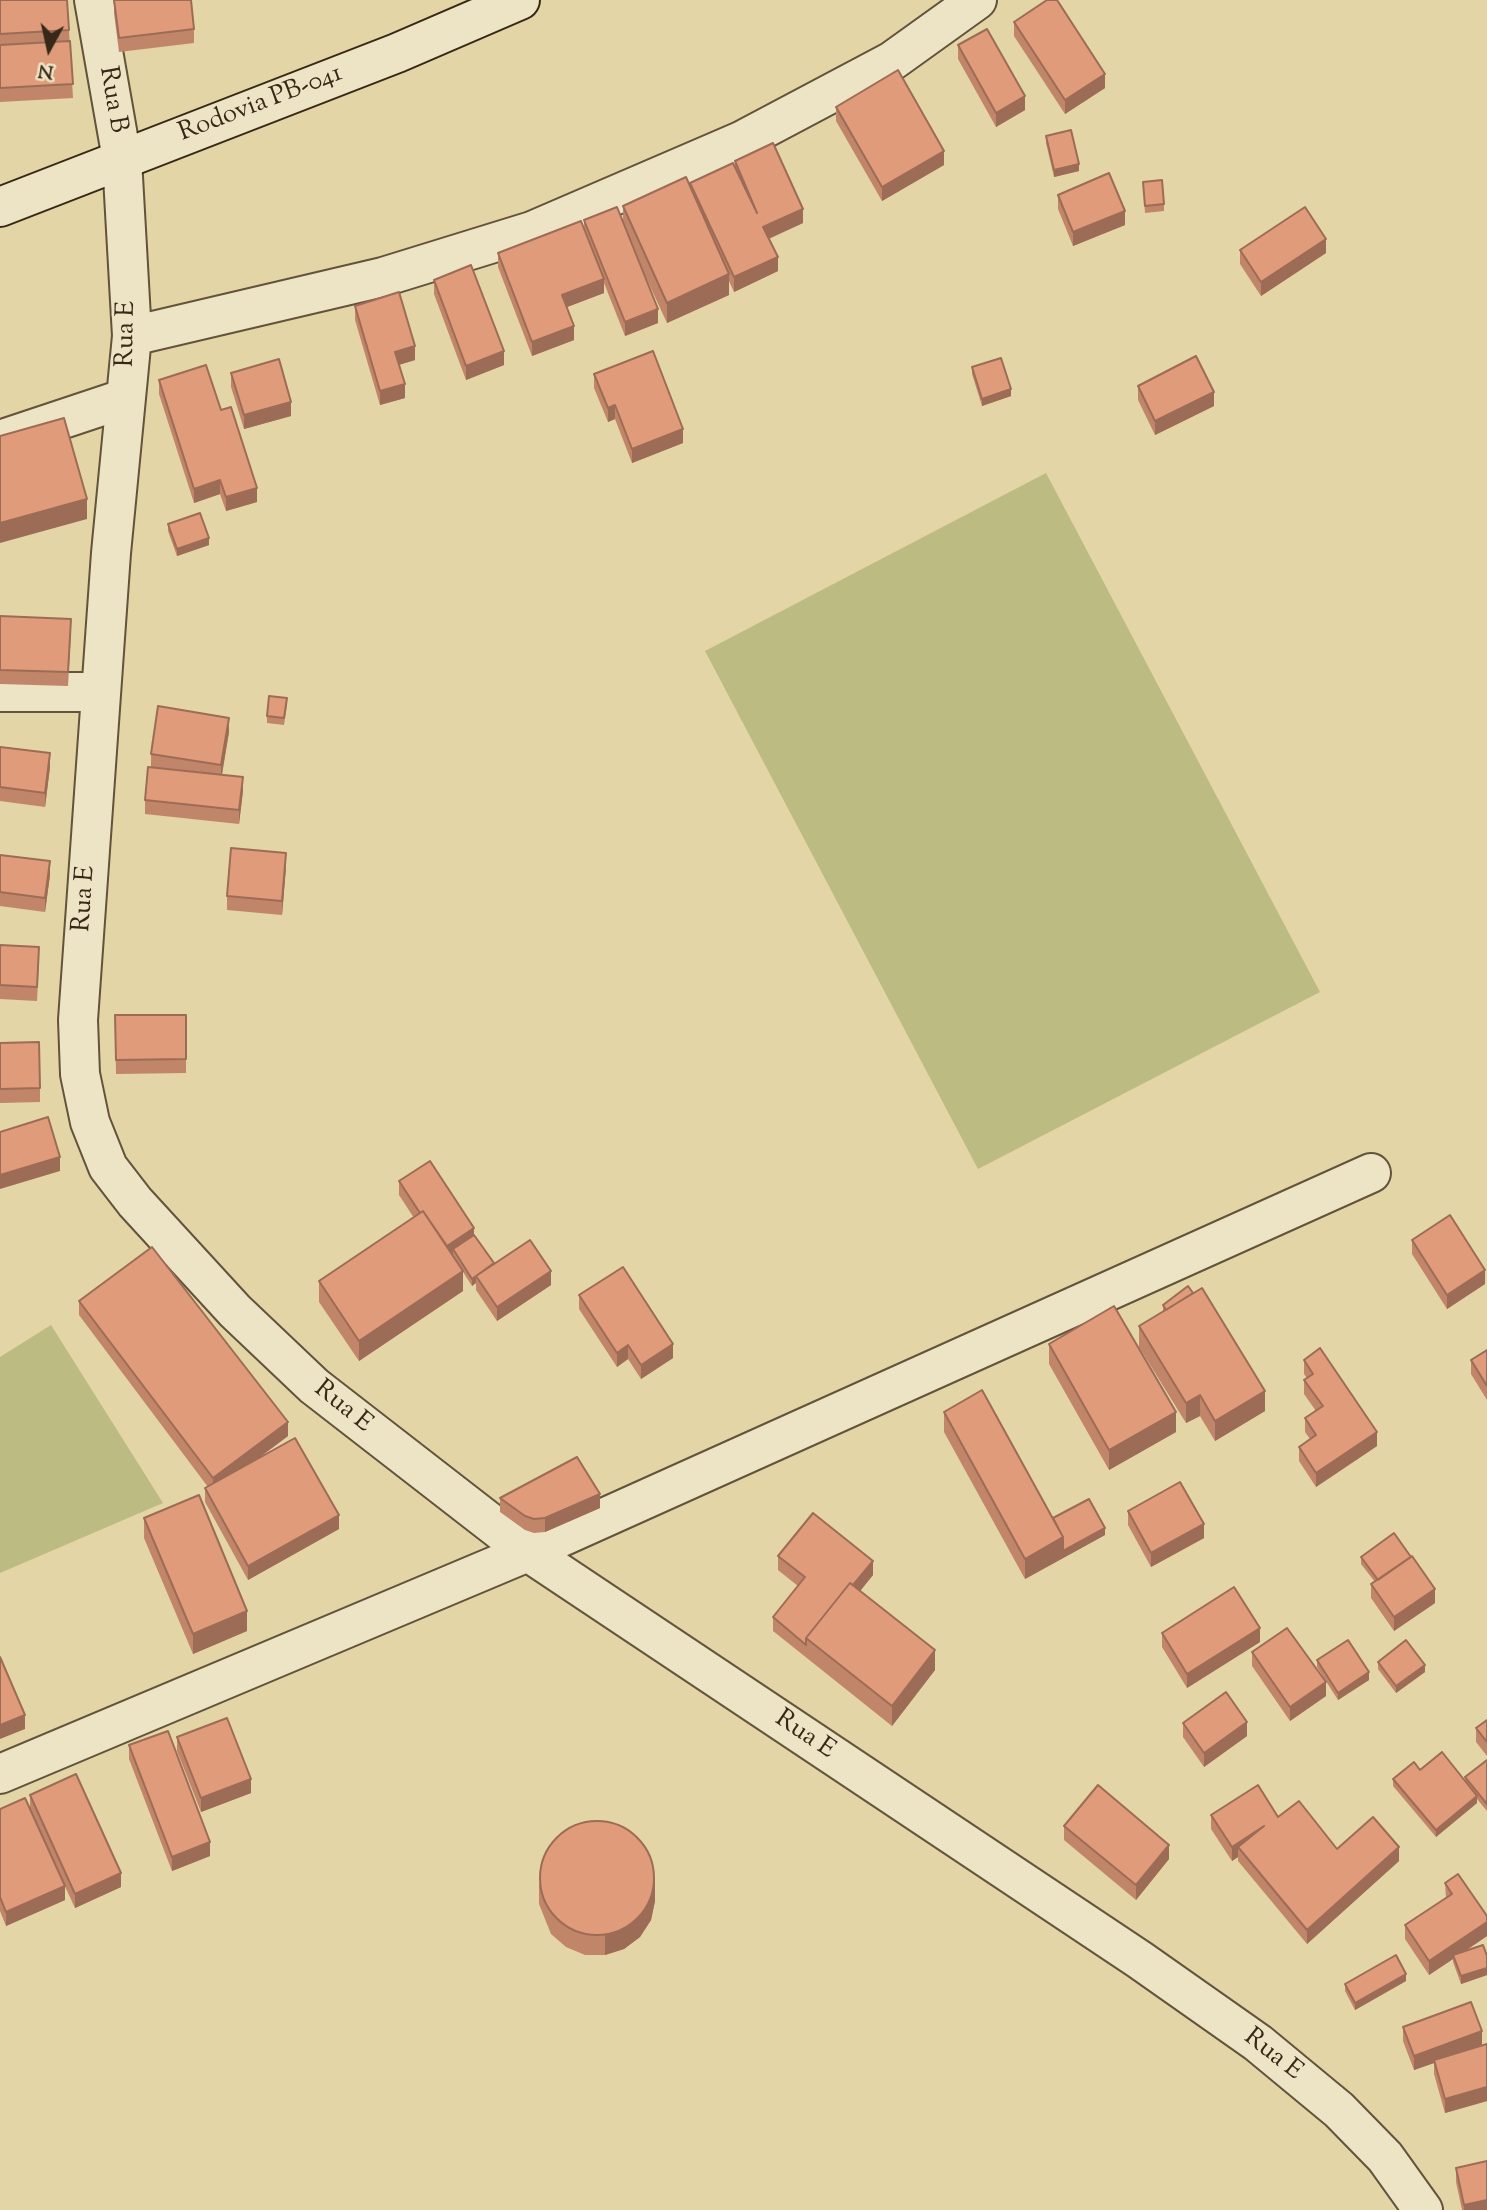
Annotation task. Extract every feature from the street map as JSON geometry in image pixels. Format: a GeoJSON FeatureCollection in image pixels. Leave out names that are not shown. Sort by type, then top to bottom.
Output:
{"type":"FeatureCollection","features":[{"type":"Feature","properties":{"kind":"street","name":"Rua B"},"geometry":{"type":"LineString","coordinates":[[94,0],[122,159]]}},
{"type":"Feature","properties":{"kind":"street","name":"Rodovia PB-041"},"geometry":{"type":"LineString","coordinates":[[0,207],[397,52],[520,0]]}},
{"type":"Feature","properties":{"kind":"street"},"geometry":{"type":"LineString","coordinates":[[132,336],[383,276],[532,231],[741,141],[892,61],[976,0]]}},
{"type":"Feature","properties":{"kind":"street","name":"Rua E"},"geometry":{"type":"LineString","coordinates":[[122,159],[132,336],[101,692],[78,1020],[82,1086],[90,1122],[108,1167],[135,1202],[272,1348],[376,1435],[528,1552],[1140,1960],[1258,2043],[1339,2110],[1385,2157],[1423,2210]]}},
{"type":"Feature","properties":{"kind":"street"},"geometry":{"type":"LineString","coordinates":[[0,440],[126,398]]}},
{"type":"Feature","properties":{"kind":"street"},"geometry":{"type":"LineString","coordinates":[[0,692],[101,692]]}},
{"type":"Feature","properties":{"kind":"street"},"geometry":{"type":"LineString","coordinates":[[0,1774],[528,1552],[1371,1173]]}},
{"type":"Feature","properties":{"kind":"shaded area"},"geometry":{"type":"Polygon","coordinates":[[[1046,473],[1320,992],[978,1169],[705,651],[1046,473]]]}},
{"type":"Feature","properties":{"kind":"shaded area"},"geometry":{"type":"Polygon","coordinates":[[[51,1325],[163,1503],[0,1573],[0,1357],[51,1325]]]}},
{"type":"Feature","properties":{"kind":"building"},"geometry":{"type":"Polygon","coordinates":[[[0,0],[67,0],[69,30],[0,34],[0,0]]]}},
{"type":"Feature","properties":{"kind":"building"},"geometry":{"type":"Polygon","coordinates":[[[114,0],[191,0],[194,29],[119,38],[114,0]]]}},
{"type":"Feature","properties":{"kind":"building"},"geometry":{"type":"Polygon","coordinates":[[[1047,0],[1057,0],[1105,74],[1065,100],[1014,22],[1047,0]]]}},
{"type":"Feature","properties":{"kind":"building"},"geometry":{"type":"Polygon","coordinates":[[[987,29],[1025,96],[996,113],[958,45],[987,29]]]}},
{"type":"Feature","properties":{"kind":"building"},"geometry":{"type":"Polygon","coordinates":[[[70,41],[73,84],[0,88],[0,45],[70,41]]]}},
{"type":"Feature","properties":{"kind":"building"},"geometry":{"type":"Polygon","coordinates":[[[898,70],[944,151],[882,187],[836,107],[898,70]]]}},
{"type":"Feature","properties":{"kind":"building"},"geometry":{"type":"Polygon","coordinates":[[[1071,130],[1079,164],[1054,170],[1046,136],[1071,130]]]}},
{"type":"Feature","properties":{"kind":"building"},"geometry":{"type":"Polygon","coordinates":[[[773,143],[803,209],[763,227],[778,257],[734,277],[690,183],[733,163],[757,213],[735,161],[773,143]]]}},
{"type":"Feature","properties":{"kind":"building"},"geometry":{"type":"Polygon","coordinates":[[[1109,173],[1125,211],[1073,232],[1058,195],[1109,173]]]}},
{"type":"Feature","properties":{"kind":"building"},"geometry":{"type":"Polygon","coordinates":[[[686,177],[729,274],[667,303],[623,206],[686,177]]]}},
{"type":"Feature","properties":{"kind":"building"},"geometry":{"type":"Polygon","coordinates":[[[1162,180],[1164,204],[1145,206],[1143,182],[1162,180]]]}},
{"type":"Feature","properties":{"kind":"building"},"geometry":{"type":"Polygon","coordinates":[[[617,207],[658,309],[625,322],[584,220],[617,207]]]}},
{"type":"Feature","properties":{"kind":"building"},"geometry":{"type":"Polygon","coordinates":[[[1305,207],[1326,239],[1261,282],[1240,250],[1305,207]]]}},
{"type":"Feature","properties":{"kind":"building"},"geometry":{"type":"Polygon","coordinates":[[[581,221],[604,279],[562,295],[574,326],[532,342],[498,253],[581,221]]]}},
{"type":"Feature","properties":{"kind":"building"},"geometry":{"type":"Polygon","coordinates":[[[471,265],[504,351],[466,366],[434,280],[471,265]]]}},
{"type":"Feature","properties":{"kind":"building"},"geometry":{"type":"Polygon","coordinates":[[[399,292],[415,346],[395,352],[405,384],[380,391],[355,306],[399,292]]]}},
{"type":"Feature","properties":{"kind":"building"},"geometry":{"type":"Polygon","coordinates":[[[653,351],[683,429],[632,449],[615,405],[608,408],[594,374],[653,351]]]}},
{"type":"Feature","properties":{"kind":"building"},"geometry":{"type":"Polygon","coordinates":[[[1196,356],[1214,392],[1155,421],[1138,386],[1196,356]]]}},
{"type":"Feature","properties":{"kind":"building"},"geometry":{"type":"Polygon","coordinates":[[[1001,358],[1011,389],[982,399],[972,367],[1001,358]]]}},
{"type":"Feature","properties":{"kind":"building"},"geometry":{"type":"Polygon","coordinates":[[[279,359],[291,402],[244,415],[231,373],[279,359]]]}},
{"type":"Feature","properties":{"kind":"building"},"geometry":{"type":"Polygon","coordinates":[[[206,365],[221,410],[231,407],[257,488],[226,497],[220,480],[194,489],[159,380],[206,365]]]}},
{"type":"Feature","properties":{"kind":"building"},"geometry":{"type":"Polygon","coordinates":[[[64,418],[87,499],[0,523],[0,436],[64,418]]]}},
{"type":"Feature","properties":{"kind":"building"},"geometry":{"type":"Polygon","coordinates":[[[200,513],[209,538],[177,549],[168,524],[200,513]]]}},
{"type":"Feature","properties":{"kind":"building"},"geometry":{"type":"Polygon","coordinates":[[[0,616],[71,619],[68,672],[0,670],[0,616]]]}},
{"type":"Feature","properties":{"kind":"building"},"geometry":{"type":"Polygon","coordinates":[[[269,696],[287,698],[284,718],[267,716],[269,696]]]}},
{"type":"Feature","properties":{"kind":"building"},"geometry":{"type":"Polygon","coordinates":[[[158,706],[229,718],[221,765],[151,754],[158,706]]]}},
{"type":"Feature","properties":{"kind":"building"},"geometry":{"type":"Polygon","coordinates":[[[0,747],[50,753],[45,793],[0,787],[0,747]]]}},
{"type":"Feature","properties":{"kind":"building"},"geometry":{"type":"Polygon","coordinates":[[[148,767],[243,777],[239,810],[145,800],[148,767]]]}},
{"type":"Feature","properties":{"kind":"building"},"geometry":{"type":"Polygon","coordinates":[[[231,848],[286,853],[282,901],[227,896],[231,848]]]}},
{"type":"Feature","properties":{"kind":"building"},"geometry":{"type":"Polygon","coordinates":[[[0,855],[50,861],[45,898],[0,892],[0,855]]]}},
{"type":"Feature","properties":{"kind":"building"},"geometry":{"type":"Polygon","coordinates":[[[0,945],[39,947],[37,987],[0,985],[0,945]]]}},
{"type":"Feature","properties":{"kind":"building"},"geometry":{"type":"Polygon","coordinates":[[[115,1015],[186,1015],[186,1059],[116,1060],[115,1015]]]}},
{"type":"Feature","properties":{"kind":"building"},"geometry":{"type":"Polygon","coordinates":[[[39,1042],[40,1088],[0,1089],[0,1043],[39,1042]]]}},
{"type":"Feature","properties":{"kind":"building"},"geometry":{"type":"Polygon","coordinates":[[[48,1117],[60,1157],[0,1175],[0,1132],[48,1117]]]}},
{"type":"Feature","properties":{"kind":"building"},"geometry":{"type":"Polygon","coordinates":[[[430,1161],[474,1228],[447,1246],[423,1211],[420,1213],[399,1181],[430,1161]]]}},
{"type":"Feature","properties":{"kind":"building"},"geometry":{"type":"Polygon","coordinates":[[[423,1211],[463,1271],[359,1341],[319,1281],[423,1211]]]}},
{"type":"Feature","properties":{"kind":"building"},"geometry":{"type":"Polygon","coordinates":[[[1450,1215],[1485,1270],[1447,1295],[1412,1240],[1450,1215]]]}},
{"type":"Feature","properties":{"kind":"building"},"geometry":{"type":"Polygon","coordinates":[[[474,1235],[494,1263],[472,1279],[453,1249],[474,1235]]]}},
{"type":"Feature","properties":{"kind":"building"},"geometry":{"type":"Polygon","coordinates":[[[530,1240],[551,1271],[497,1307],[476,1276],[530,1240]]]}},
{"type":"Feature","properties":{"kind":"building"},"geometry":{"type":"Polygon","coordinates":[[[152,1247],[288,1422],[213,1478],[79,1301],[152,1247]]]}},
{"type":"Feature","properties":{"kind":"building"},"geometry":{"type":"Polygon","coordinates":[[[623,1267],[673,1344],[641,1365],[628,1345],[617,1353],[579,1295],[623,1267]]]}},
{"type":"Feature","properties":{"kind":"building"},"geometry":{"type":"Polygon","coordinates":[[[1188,1286],[1193,1293],[1166,1310],[1163,1305],[1188,1286]]]}},
{"type":"Feature","properties":{"kind":"building"},"geometry":{"type":"Polygon","coordinates":[[[1202,1288],[1265,1391],[1215,1421],[1200,1395],[1186,1403],[1139,1326],[1202,1288]]]}},
{"type":"Feature","properties":{"kind":"building"},"geometry":{"type":"Polygon","coordinates":[[[1114,1306],[1176,1412],[1109,1450],[1049,1344],[1114,1306]]]}},
{"type":"Feature","properties":{"kind":"building"},"geometry":{"type":"Polygon","coordinates":[[[1320,1348],[1377,1432],[1316,1473],[1299,1447],[1316,1435],[1305,1418],[1323,1406],[1304,1380],[1313,1374],[1304,1360],[1320,1348]]]}},
{"type":"Feature","properties":{"kind":"building"},"geometry":{"type":"Polygon","coordinates":[[[1487,1350],[1487,1386],[1471,1360],[1487,1350]]]}},
{"type":"Feature","properties":{"kind":"building"},"geometry":{"type":"Polygon","coordinates":[[[982,1390],[1063,1537],[1025,1559],[944,1412],[982,1390]]]}},
{"type":"Feature","properties":{"kind":"building"},"geometry":{"type":"Polygon","coordinates":[[[295,1438],[339,1515],[248,1566],[205,1488],[295,1438]]]}},
{"type":"Feature","properties":{"kind":"building"},"geometry":{"type":"Polygon","coordinates":[[[577,1457],[600,1494],[545,1518],[534,1519],[525,1516],[500,1498],[577,1457]]]}},
{"type":"Feature","properties":{"kind":"building"},"geometry":{"type":"Polygon","coordinates":[[[1180,1482],[1204,1524],[1151,1553],[1128,1511],[1180,1482]]]}},
{"type":"Feature","properties":{"kind":"building"},"geometry":{"type":"Polygon","coordinates":[[[199,1495],[247,1611],[193,1634],[144,1518],[199,1495]]]}},
{"type":"Feature","properties":{"kind":"building"},"geometry":{"type":"Polygon","coordinates":[[[1089,1499],[1105,1528],[1063,1551],[1063,1537],[1053,1518],[1089,1499]]]}},
{"type":"Feature","properties":{"kind":"building"},"geometry":{"type":"Polygon","coordinates":[[[813,1513],[873,1561],[853,1585],[850,1583],[806,1638],[806,1645],[773,1617],[805,1577],[778,1556],[813,1513]]]}},
{"type":"Feature","properties":{"kind":"building"},"geometry":{"type":"Polygon","coordinates":[[[1394,1533],[1411,1557],[1378,1580],[1361,1557],[1394,1533]]]}},
{"type":"Feature","properties":{"kind":"building"},"geometry":{"type":"Polygon","coordinates":[[[1412,1556],[1435,1589],[1394,1617],[1371,1584],[1412,1556]]]}},
{"type":"Feature","properties":{"kind":"building"},"geometry":{"type":"Polygon","coordinates":[[[850,1583],[935,1650],[892,1706],[806,1638],[850,1583]]]}},
{"type":"Feature","properties":{"kind":"building"},"geometry":{"type":"Polygon","coordinates":[[[1234,1587],[1260,1628],[1187,1674],[1162,1633],[1234,1587]]]}},
{"type":"Feature","properties":{"kind":"building"},"geometry":{"type":"Polygon","coordinates":[[[1287,1628],[1326,1682],[1290,1707],[1252,1652],[1287,1628]]]}},
{"type":"Feature","properties":{"kind":"building"},"geometry":{"type":"Polygon","coordinates":[[[1348,1640],[1369,1672],[1338,1693],[1317,1660],[1348,1640]]]}},
{"type":"Feature","properties":{"kind":"building"},"geometry":{"type":"Polygon","coordinates":[[[1406,1640],[1425,1665],[1396,1686],[1378,1662],[1406,1640]]]}},
{"type":"Feature","properties":{"kind":"building"},"geometry":{"type":"Polygon","coordinates":[[[0,1657],[25,1715],[0,1725],[0,1657]]]}},
{"type":"Feature","properties":{"kind":"building"},"geometry":{"type":"Polygon","coordinates":[[[1226,1692],[1247,1722],[1204,1753],[1183,1723],[1226,1692]]]}},
{"type":"Feature","properties":{"kind":"building"},"geometry":{"type":"Polygon","coordinates":[[[227,1718],[251,1779],[201,1798],[177,1737],[227,1718]]]}},
{"type":"Feature","properties":{"kind":"building"},"geometry":{"type":"Polygon","coordinates":[[[1487,1720],[1487,1742],[1476,1728],[1487,1720]]]}},
{"type":"Feature","properties":{"kind":"building"},"geometry":{"type":"Polygon","coordinates":[[[168,1731],[210,1842],[172,1857],[129,1745],[168,1731]]]}},
{"type":"Feature","properties":{"kind":"building"},"geometry":{"type":"Polygon","coordinates":[[[1442,1752],[1477,1796],[1436,1830],[1393,1779],[1414,1762],[1420,1770],[1442,1752]]]}},
{"type":"Feature","properties":{"kind":"building"},"geometry":{"type":"Polygon","coordinates":[[[1487,1760],[1487,1804],[1465,1777],[1487,1760]]]}},
{"type":"Feature","properties":{"kind":"building"},"geometry":{"type":"Polygon","coordinates":[[[76,1774],[121,1873],[75,1894],[30,1795],[76,1774]]]}},
{"type":"Feature","properties":{"kind":"building"},"geometry":{"type":"Polygon","coordinates":[[[1098,1785],[1169,1845],[1136,1885],[1064,1826],[1098,1785]]]}},
{"type":"Feature","properties":{"kind":"building"},"geometry":{"type":"Polygon","coordinates":[[[1258,1785],[1278,1817],[1299,1801],[1337,1849],[1373,1817],[1399,1847],[1307,1930],[1238,1847],[1264,1826],[1232,1847],[1211,1815],[1258,1785]]]}},
{"type":"Feature","properties":{"kind":"building"},"geometry":{"type":"Polygon","coordinates":[[[25,1798],[65,1886],[6,1912],[0,1897],[0,1809],[25,1798]]]}},
{"type":"Feature","properties":{"kind":"building"},"geometry":{"type":"Polygon","coordinates":[[[597,1821],[619,1825],[637,1838],[650,1856],[654,1878],[650,1900],[637,1918],[619,1931],[597,1935],[575,1931],[557,1918],[544,1900],[540,1878],[544,1856],[557,1838],[575,1825],[597,1821]]]}},
{"type":"Feature","properties":{"kind":"building"},"geometry":{"type":"Polygon","coordinates":[[[1458,1874],[1487,1916],[1487,1922],[1429,1961],[1405,1925],[1452,1894],[1445,1883],[1458,1874]]]}},
{"type":"Feature","properties":{"kind":"building"},"geometry":{"type":"Polygon","coordinates":[[[1483,1945],[1487,1968],[1461,1976],[1453,1955],[1483,1945]]]}},
{"type":"Feature","properties":{"kind":"building"},"geometry":{"type":"Polygon","coordinates":[[[1396,1955],[1406,1974],[1355,2003],[1345,1984],[1396,1955]]]}},
{"type":"Feature","properties":{"kind":"building"},"geometry":{"type":"Polygon","coordinates":[[[1471,2002],[1482,2031],[1414,2056],[1403,2027],[1471,2002]]]}},
{"type":"Feature","properties":{"kind":"building"},"geometry":{"type":"Polygon","coordinates":[[[1487,2044],[1487,2087],[1445,2099],[1434,2060],[1487,2044]]]}},
{"type":"Feature","properties":{"kind":"building"},"geometry":{"type":"Polygon","coordinates":[[[1487,2161],[1487,2200],[1464,2205],[1456,2168],[1487,2161]]]}}]}
